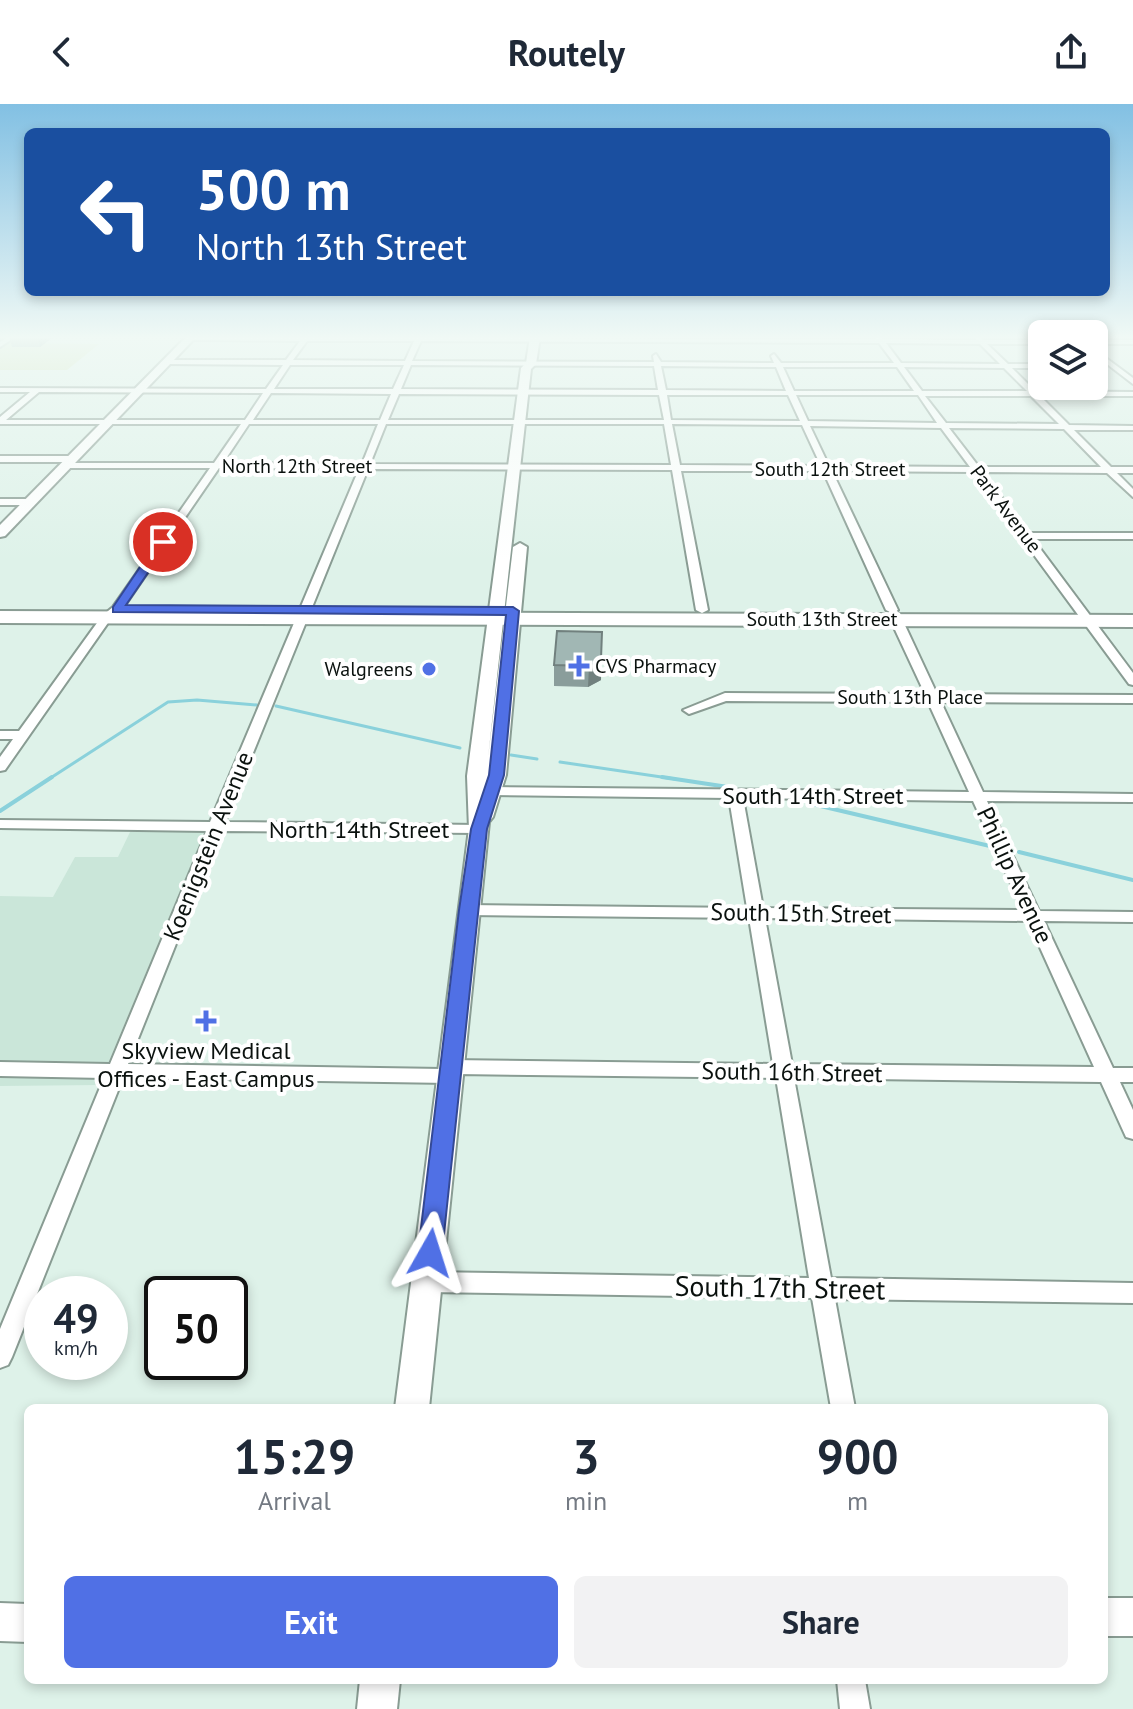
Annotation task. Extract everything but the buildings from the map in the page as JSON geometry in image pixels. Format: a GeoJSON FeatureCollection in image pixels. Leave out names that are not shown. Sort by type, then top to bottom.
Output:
{"type":"FeatureCollection","features":[{"type":"Feature","properties":{"kind":"highway"},"geometry":{"type":"LineString","coordinates":[[0,608],[112,614]]}},
{"type":"Feature","properties":{"kind":"highway","name":"South 13th Street"},"geometry":{"type":"LineString","coordinates":[[504,615],[702,610],[894,615]]}},
{"type":"Feature","properties":{"kind":"highway","name":"South 13th Street"},"geometry":{"type":"LineString","coordinates":[[504,615],[1085,616],[1133,612]]}},
{"type":"Feature","properties":{"kind":"highway"},"geometry":{"type":"LineString","coordinates":[[0,617],[112,614],[504,615]]}},
{"type":"Feature","properties":{"kind":"highway","name":"South 13th Street"},"geometry":{"type":"LineString","coordinates":[[1085,616],[1133,621]]}},
{"type":"Feature","properties":{"kind":"main road"},"geometry":{"type":"LineString","coordinates":[[0,533],[118,412]]}},
{"type":"Feature","properties":{"kind":"main road"},"geometry":{"type":"LineString","coordinates":[[412,1404],[479,829],[477,776],[504,615],[523,471],[527,412]]}},
{"type":"Feature","properties":{"kind":"main road"},"geometry":{"type":"LineString","coordinates":[[479,829],[492,791],[504,615],[522,527]]}},
{"type":"Feature","properties":{"kind":"main road"},"geometry":{"type":"LineString","coordinates":[[1108,1617],[1133,1617]]}},
{"type":"Feature","properties":{"kind":"main road"},"geometry":{"type":"LineString","coordinates":[[0,1622],[24,1623]]}},
{"type":"Feature","properties":{"kind":"main road"},"geometry":{"type":"LineString","coordinates":[[377,1709],[380,1684]]}},
{"type":"Feature","properties":{"kind":"street"},"geometry":{"type":"LineString","coordinates":[[0,767],[253,412]]}},
{"type":"Feature","properties":{"kind":"street","name":"Koenigstein Avenue"},"geometry":{"type":"LineString","coordinates":[[0,1357],[387,412]]}},
{"type":"Feature","properties":{"kind":"street"},"geometry":{"type":"LineString","coordinates":[[667,412],[702,610]]}},
{"type":"Feature","properties":{"kind":"street","name":"Phillip Avenue"},"geometry":{"type":"LineString","coordinates":[[800,412],[1133,1131]]}},
{"type":"Feature","properties":{"kind":"street","name":"Park Avenue"},"geometry":{"type":"LineString","coordinates":[[933,412],[1133,681]]}},
{"type":"Feature","properties":{"kind":"street"},"geometry":{"type":"LineString","coordinates":[[1052,412],[1133,494]]}},
{"type":"Feature","properties":{"kind":"street"},"geometry":{"type":"LineString","coordinates":[[0,421],[526,421],[1133,428]]}},
{"type":"Feature","properties":{"kind":"street","name":"North 12th Street"},"geometry":{"type":"LineString","coordinates":[[0,459],[523,471]]}},
{"type":"Feature","properties":{"kind":"street","name":"South 12th Street"},"geometry":{"type":"LineString","coordinates":[[523,471],[676,468],[1133,470]]}},
{"type":"Feature","properties":{"kind":"street"},"geometry":{"type":"LineString","coordinates":[[0,502],[30,502]]}},
{"type":"Feature","properties":{"kind":"street"},"geometry":{"type":"LineString","coordinates":[[1026,536],[1133,536]]}},
{"type":"Feature","properties":{"kind":"street","name":"South 13th Place"},"geometry":{"type":"LineString","coordinates":[[689,710],[725,697],[1133,699]]}},
{"type":"Feature","properties":{"kind":"street"},"geometry":{"type":"LineString","coordinates":[[0,735],[24,735]]}},
{"type":"Feature","properties":{"kind":"street","name":"South 14th Street"},"geometry":{"type":"LineString","coordinates":[[492,791],[1133,798]]}},
{"type":"Feature","properties":{"kind":"street"},"geometry":{"type":"LineString","coordinates":[[735,794],[842,1404]]}},
{"type":"Feature","properties":{"kind":"street","name":"North 14th Street"},"geometry":{"type":"LineString","coordinates":[[0,824],[479,829]]}},
{"type":"Feature","properties":{"kind":"street","name":"South 15th Street"},"geometry":{"type":"LineString","coordinates":[[468,910],[1133,917]]}},
{"type":"Feature","properties":{"kind":"street","name":"South 16th Street"},"geometry":{"type":"LineString","coordinates":[[0,1069],[1133,1075]]}},
{"type":"Feature","properties":{"kind":"street","name":"South 17th Street"},"geometry":{"type":"LineString","coordinates":[[427,1282],[1133,1293]]}},
{"type":"Feature","properties":{"kind":"street"},"geometry":{"type":"LineString","coordinates":[[852,1684],[855,1709]]}},
{"type":"Feature","properties":{"kind":"shaded area"},"geometry":{"type":"Polygon","coordinates":[[[130,832],[205,832],[99,1085],[0,1086],[0,896],[53,897],[75,857],[118,857],[130,832]]]}},
{"type":"Feature","properties":{"kind":"waterway"},"geometry":{"type":"LineString","coordinates":[[49,779],[168,702],[197,700],[257,705]]}},
{"type":"Feature","properties":{"kind":"waterway"},"geometry":{"type":"LineString","coordinates":[[276,706],[460,748]]}},
{"type":"Feature","properties":{"kind":"waterway"},"geometry":{"type":"LineString","coordinates":[[511,755],[537,759]]}},
{"type":"Feature","properties":{"kind":"waterway"},"geometry":{"type":"LineString","coordinates":[[560,762],[675,779]]}},
{"type":"Feature","properties":{"kind":"waterway"},"geometry":{"type":"LineString","coordinates":[[0,811],[52,777]]}},
{"type":"Feature","properties":{"kind":"waterway"},"geometry":{"type":"LineString","coordinates":[[662,777],[728,787]]}},
{"type":"Feature","properties":{"kind":"waterway"},"geometry":{"type":"LineString","coordinates":[[812,804],[994,847]]}},
{"type":"Feature","properties":{"kind":"waterway"},"geometry":{"type":"LineString","coordinates":[[1019,852],[1133,880]]}},
{"type":"Feature","properties":{"kind":"place","name":"CVS Pharmacy"},"geometry":{"type":"Point","coordinates":[579,666]}},
{"type":"Feature","properties":{"kind":"place","name":"Walgreens"},"geometry":{"type":"Point","coordinates":[429,669]}},
{"type":"Feature","properties":{"kind":"place","name":"Skyview Medical Offices - East Campus"},"geometry":{"type":"Point","coordinates":[206,1021]}},
{"type":"Feature","properties":{"kind":"route"},"geometry":{"type":"LineString","coordinates":[[163,542],[117,609],[513,611],[496,775],[479,829],[468,910],[430,1253]]}}]}
